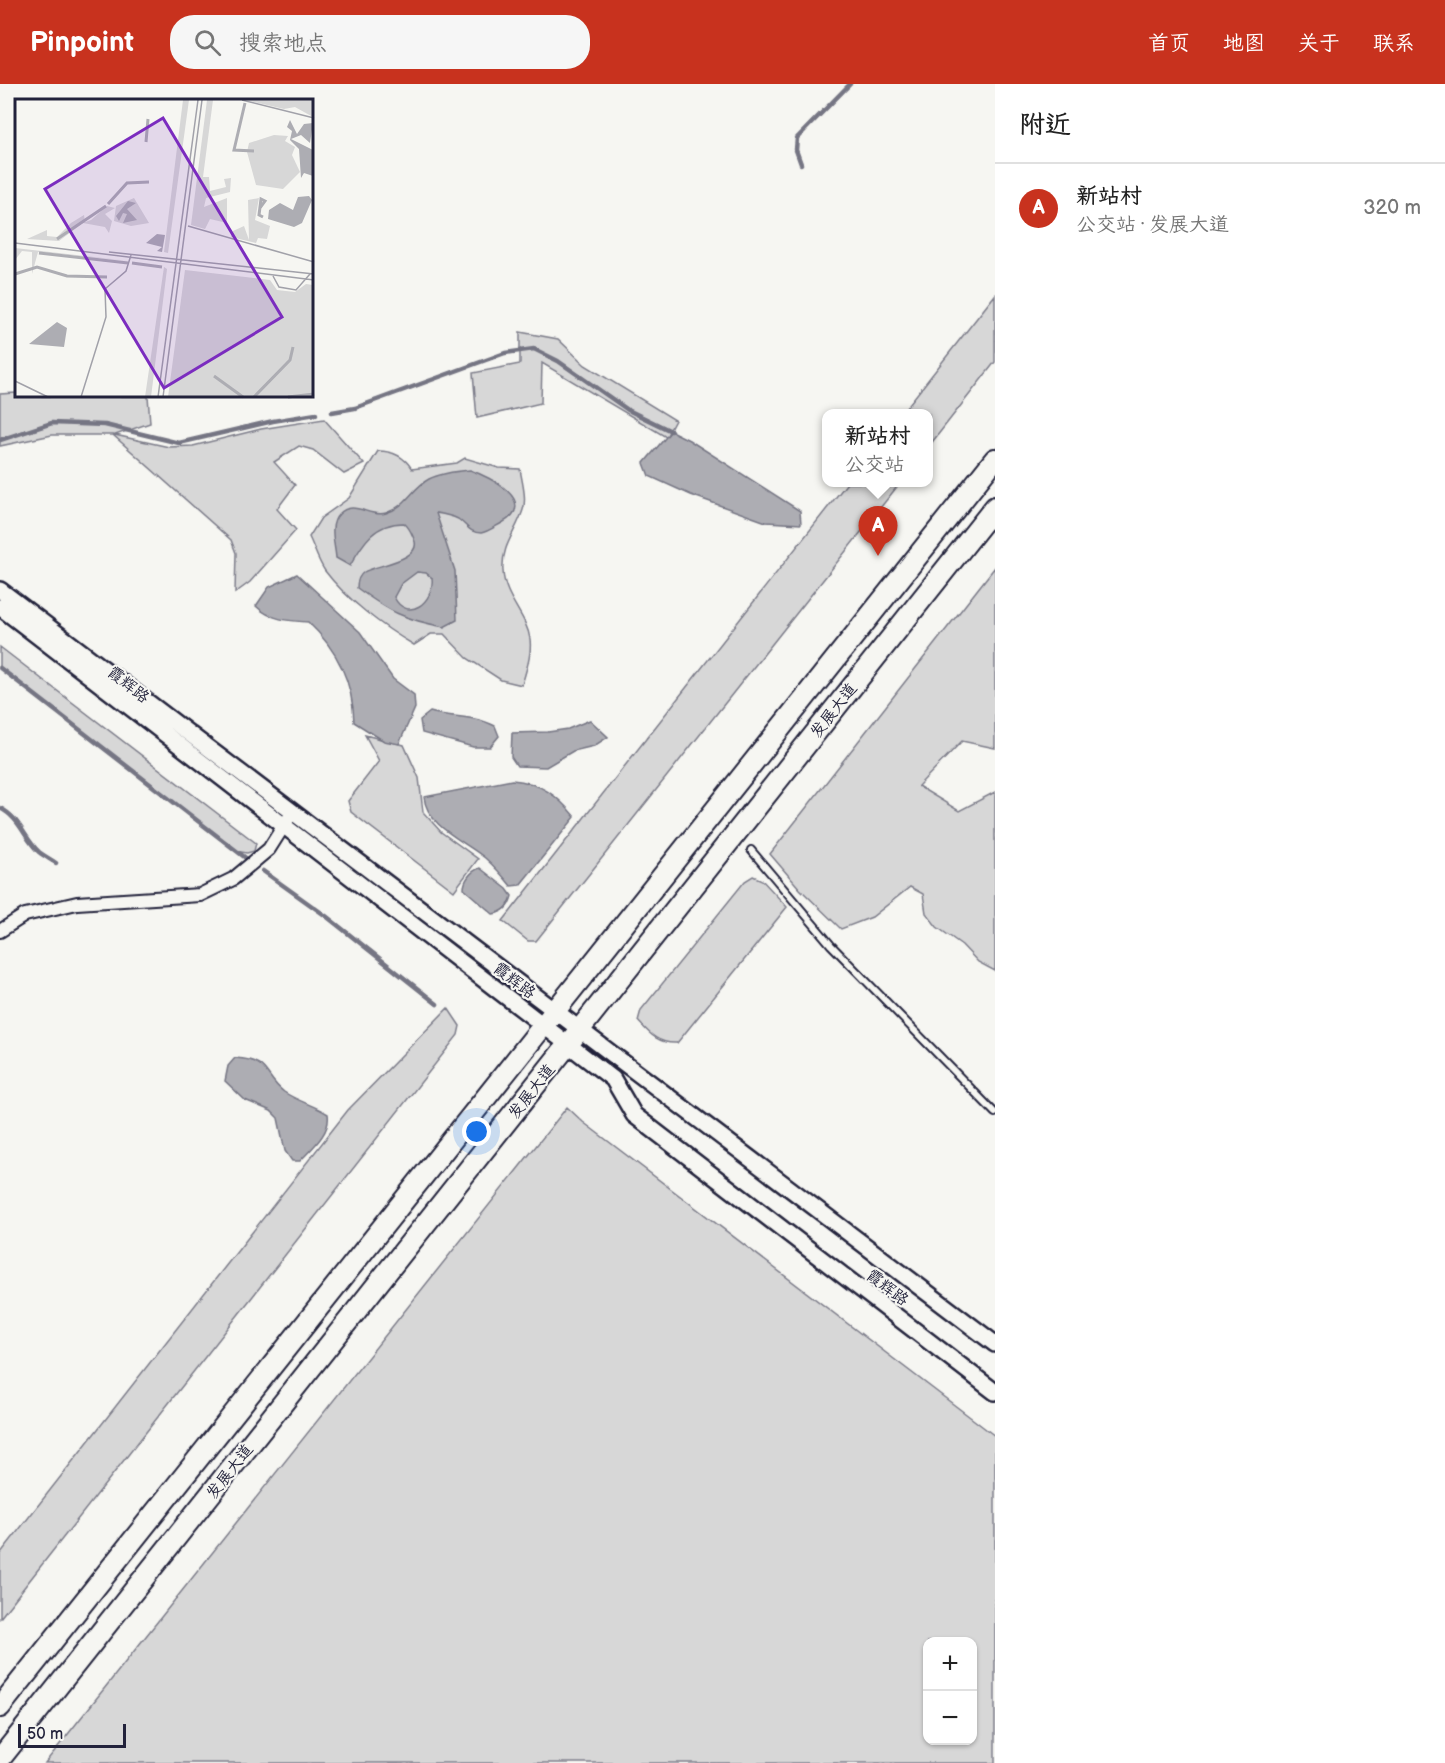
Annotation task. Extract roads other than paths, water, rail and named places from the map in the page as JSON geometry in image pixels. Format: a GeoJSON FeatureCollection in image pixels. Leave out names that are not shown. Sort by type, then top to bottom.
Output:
{"type":"FeatureCollection","features":[{"type":"Feature","properties":{"kind":"main road","name":"发展大道"},"geometry":{"type":"LineString","coordinates":[[0,1707],[995,459]]}},
{"type":"Feature","properties":{"kind":"main road","name":"发展大道"},"geometry":{"type":"LineString","coordinates":[[0,1759],[995,507]]}},
{"type":"Feature","properties":{"kind":"street","name":"霞辉路"},"geometry":{"type":"LineString","coordinates":[[0,590],[613,1079],[634,1115],[995,1392]]}},
{"type":"Feature","properties":{"kind":"street","name":"霞辉路"},"geometry":{"type":"LineString","coordinates":[[0,607],[288,820],[558,1010],[995,1344]]}},
{"type":"Feature","properties":{"kind":"street"},"geometry":{"type":"LineString","coordinates":[[0,931],[25,915],[78,903],[200,895],[233,879],[269,849],[288,820]]}},
{"type":"Feature","properties":{"kind":"lane"},"geometry":{"type":"LineString","coordinates":[[751,850],[831,945],[995,1113]]}},
{"type":"Feature","properties":{"kind":"waterway"},"geometry":{"type":"LineString","coordinates":[[801,164],[796,150],[797,138],[850,84]]}},
{"type":"Feature","properties":{"kind":"waterway"},"geometry":{"type":"LineString","coordinates":[[332,412],[355,408],[505,353],[534,349],[558,361],[628,410],[671,431]]}},
{"type":"Feature","properties":{"kind":"waterway"},"geometry":{"type":"LineString","coordinates":[[0,440],[52,423],[105,425],[179,443],[273,421],[316,414]]}},
{"type":"Feature","properties":{"kind":"waterway"},"geometry":{"type":"LineString","coordinates":[[0,668],[247,859]]}},
{"type":"Feature","properties":{"kind":"waterway"},"geometry":{"type":"LineString","coordinates":[[0,808],[12,817],[39,852],[56,863]]}},
{"type":"Feature","properties":{"kind":"waterway"},"geometry":{"type":"LineString","coordinates":[[263,871],[326,916],[437,1004]]}},
{"type":"Feature","properties":{"kind":"place","name":"新站村"},"geometry":{"type":"Point","coordinates":[878,556]}}]}
